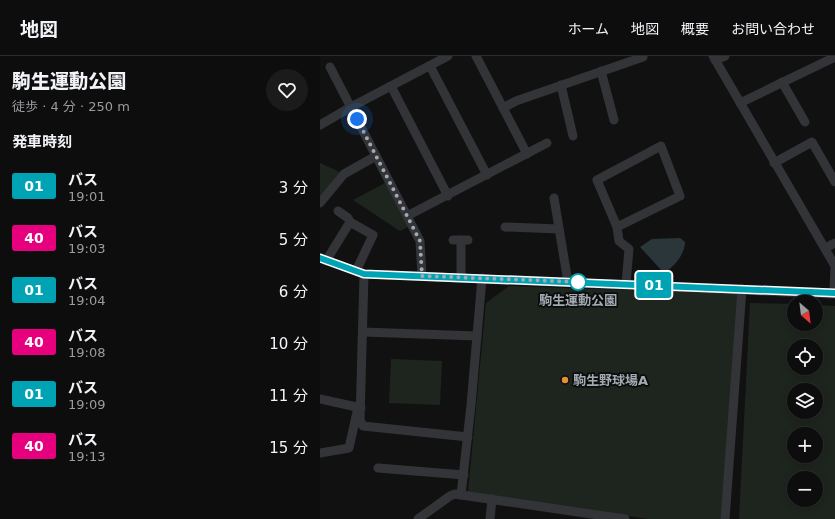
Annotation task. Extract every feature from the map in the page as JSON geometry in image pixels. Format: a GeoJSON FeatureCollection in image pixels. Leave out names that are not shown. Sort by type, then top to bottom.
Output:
{"type":"FeatureCollection","features":[{"type":"Feature","properties":{"kind":"street"},"geometry":{"type":"LineString","coordinates":[[320,126],[351,107],[448,56]]}},
{"type":"Feature","properties":{"kind":"street"},"geometry":{"type":"LineString","coordinates":[[476,56],[527,154]]}},
{"type":"Feature","properties":{"kind":"street"},"geometry":{"type":"LineString","coordinates":[[503,108],[516,101],[644,57],[643,56]]}},
{"type":"Feature","properties":{"kind":"street"},"geometry":{"type":"LineString","coordinates":[[350,222],[323,259],[360,273],[834,293],[835,266],[714,58],[725,56]]}},
{"type":"Feature","properties":{"kind":"street"},"geometry":{"type":"LineString","coordinates":[[740,103],[835,57]]}},
{"type":"Feature","properties":{"kind":"street"},"geometry":{"type":"LineString","coordinates":[[430,66],[487,175]]}},
{"type":"Feature","properties":{"kind":"street"},"geometry":{"type":"LineString","coordinates":[[330,67],[420,241],[422,276]]}},
{"type":"Feature","properties":{"kind":"street"},"geometry":{"type":"LineString","coordinates":[[601,71],[614,120]]}},
{"type":"Feature","properties":{"kind":"street"},"geometry":{"type":"LineString","coordinates":[[782,82],[805,122]]}},
{"type":"Feature","properties":{"kind":"street"},"geometry":{"type":"LineString","coordinates":[[561,85],[572,136]]}},
{"type":"Feature","properties":{"kind":"street"},"geometry":{"type":"LineString","coordinates":[[390,86],[448,196]]}},
{"type":"Feature","properties":{"kind":"street"},"geometry":{"type":"LineString","coordinates":[[774,163],[812,142],[835,182]]}},
{"type":"Feature","properties":{"kind":"street"},"geometry":{"type":"LineString","coordinates":[[407,216],[448,196],[547,143]]}},
{"type":"Feature","properties":{"kind":"street"},"geometry":{"type":"LineString","coordinates":[[617,227],[680,196],[661,146],[597,180],[617,227],[620,241],[629,249],[626,284]]}},
{"type":"Feature","properties":{"kind":"street"},"geometry":{"type":"LineString","coordinates":[[320,203],[344,174],[376,156]]}},
{"type":"Feature","properties":{"kind":"street"},"geometry":{"type":"LineString","coordinates":[[554,198],[568,282]]}},
{"type":"Feature","properties":{"kind":"street"},"geometry":{"type":"LineString","coordinates":[[338,211],[348,218],[350,222],[373,235],[360,273],[363,332],[360,420],[363,426],[468,437]]}},
{"type":"Feature","properties":{"kind":"street"},"geometry":{"type":"LineString","coordinates":[[505,227],[559,229]]}},
{"type":"Feature","properties":{"kind":"street"},"geometry":{"type":"LineString","coordinates":[[461,240],[461,278]]}},
{"type":"Feature","properties":{"kind":"street"},"geometry":{"type":"LineString","coordinates":[[825,248],[835,242]]}},
{"type":"Feature","properties":{"kind":"street"},"geometry":{"type":"LineString","coordinates":[[461,494],[468,437],[482,278]]}},
{"type":"Feature","properties":{"kind":"street"},"geometry":{"type":"LineString","coordinates":[[725,519],[742,289]]}},
{"type":"Feature","properties":{"kind":"street"},"geometry":{"type":"LineString","coordinates":[[363,332],[476,336]]}},
{"type":"Feature","properties":{"kind":"street"},"geometry":{"type":"LineString","coordinates":[[320,399],[360,407]]}},
{"type":"Feature","properties":{"kind":"street"},"geometry":{"type":"LineString","coordinates":[[320,453],[349,448],[360,407]]}},
{"type":"Feature","properties":{"kind":"street"},"geometry":{"type":"LineString","coordinates":[[378,468],[464,475]]}},
{"type":"Feature","properties":{"kind":"street"},"geometry":{"type":"LineString","coordinates":[[418,519],[450,496],[461,494],[590,516],[625,519]]}},
{"type":"Feature","properties":{"kind":"street"},"geometry":{"type":"LineString","coordinates":[[490,519],[492,499]]}},
{"type":"Feature","properties":{"kind":"shaded area"},"geometry":{"type":"Polygon","coordinates":[[[320,163],[340,172],[320,198],[320,163]]]}},
{"type":"Feature","properties":{"kind":"shaded area"},"geometry":{"type":"Polygon","coordinates":[[[385,183],[408,227],[400,231],[353,200],[385,183]]]}},
{"type":"Feature","properties":{"kind":"shaded area"},"geometry":{"type":"Polygon","coordinates":[[[680,238],[685,242],[685,247],[681,256],[672,267],[664,273],[640,247],[652,239],[680,238]]]}},
{"type":"Feature","properties":{"kind":"shaded area","name":"駒生運動公園"},"geometry":{"type":"Polygon","coordinates":[[[509,286],[738,294],[723,519],[648,519],[468,492],[486,303],[509,286]]]}},
{"type":"Feature","properties":{"kind":"shaded area"},"geometry":{"type":"Polygon","coordinates":[[[750,303],[787,304],[787,331],[823,331],[823,305],[835,306],[835,519],[739,519],[750,303]]]}},
{"type":"Feature","properties":{"kind":"shaded area"},"geometry":{"type":"Polygon","coordinates":[[[391,359],[442,361],[440,405],[389,403],[391,359]]]}},
{"type":"Feature","properties":{"kind":"bus line","name":"01"},"geometry":{"type":"LineString","coordinates":[[320,258],[364,274],[835,293]]}},
{"type":"Feature","properties":{"kind":"place","name":"駒生運動公園"},"geometry":{"type":"Point","coordinates":[578,282]}},
{"type":"Feature","properties":{"kind":"place","name":"駒生野球場A"},"geometry":{"type":"Point","coordinates":[565,380]}},
{"type":"Feature","properties":{"kind":"route"},"geometry":{"type":"LineString","coordinates":[[357,119],[420,241],[422,276],[581,282],[578,282]]}}]}
